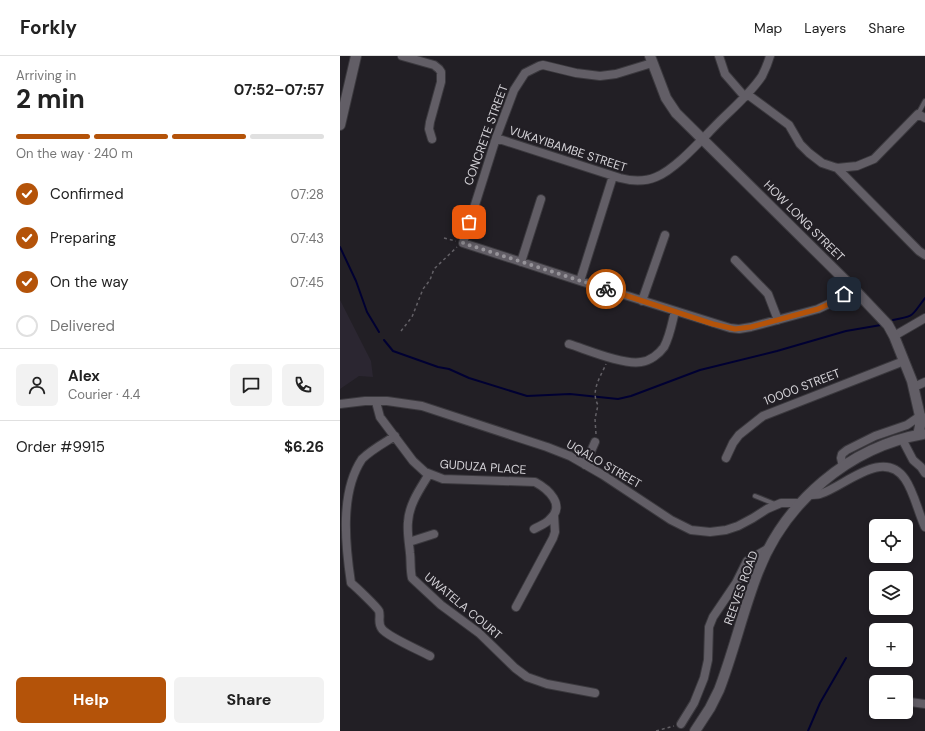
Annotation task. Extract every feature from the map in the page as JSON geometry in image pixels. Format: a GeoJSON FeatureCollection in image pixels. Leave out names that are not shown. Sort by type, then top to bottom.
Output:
{"type":"FeatureCollection","features":[{"type":"Feature","properties":{"kind":"street"},"geometry":{"type":"LineString","coordinates":[[340,126],[342,107],[356,56]]}},
{"type":"Feature","properties":{"kind":"street"},"geometry":{"type":"LineString","coordinates":[[402,56],[434,65],[441,72],[429,129],[432,139]]}},
{"type":"Feature","properties":{"kind":"street"},"geometry":{"type":"LineString","coordinates":[[719,56],[725,74],[746,95],[789,125],[800,144],[809,153],[822,163],[837,168],[857,166],[874,159],[922,116]]}},
{"type":"Feature","properties":{"kind":"street","name":"VUKAYIBAMBE STREET"},"geometry":{"type":"LineString","coordinates":[[496,138],[632,181],[657,177],[670,169],[746,95],[761,76],[770,56]]}},
{"type":"Feature","properties":{"kind":"street","name":"CONCRETE STREET"},"geometry":{"type":"LineString","coordinates":[[463,243],[509,101],[517,84],[525,73],[543,65],[576,73],[600,76],[616,74],[651,60]]}},
{"type":"Feature","properties":{"kind":"street","name":"HOW LONG STREET"},"geometry":{"type":"LineString","coordinates":[[651,60],[661,88],[672,107],[688,126],[852,287],[884,321],[894,336],[914,387],[922,417],[920,426],[921,434]]}},
{"type":"Feature","properties":{"kind":"street"},"geometry":{"type":"LineString","coordinates":[[837,168],[919,251],[925,255]]}},
{"type":"Feature","properties":{"kind":"street"},"geometry":{"type":"LineString","coordinates":[[580,281],[613,176]]}},
{"type":"Feature","properties":{"kind":"street"},"geometry":{"type":"LineString","coordinates":[[521,262],[542,199]]}},
{"type":"Feature","properties":{"kind":"street"},"geometry":{"type":"LineString","coordinates":[[642,301],[665,235]]}},
{"type":"Feature","properties":{"kind":"street"},"geometry":{"type":"LineString","coordinates":[[463,243],[730,328],[745,328],[807,313],[831,303],[852,287]]}},
{"type":"Feature","properties":{"kind":"street"},"geometry":{"type":"LineString","coordinates":[[735,260],[768,294],[778,320]]}},
{"type":"Feature","properties":{"kind":"street"},"geometry":{"type":"LineString","coordinates":[[569,344],[635,362],[652,359],[664,345],[675,311]]}},
{"type":"Feature","properties":{"kind":"street"},"geometry":{"type":"LineString","coordinates":[[894,336],[925,318]]}},
{"type":"Feature","properties":{"kind":"street","name":"10000 STREET"},"geometry":{"type":"LineString","coordinates":[[726,458],[733,443],[739,435],[763,416],[904,361]]}},
{"type":"Feature","properties":{"kind":"street"},"geometry":{"type":"LineString","coordinates":[[914,387],[925,382]]}},
{"type":"Feature","properties":{"kind":"street","name":"UQALO STREET"},"geometry":{"type":"LineString","coordinates":[[340,404],[365,401],[397,402],[422,406],[547,447],[603,474],[671,520],[691,530],[710,532],[726,530],[754,518],[776,505],[784,502],[804,499],[822,493],[860,473],[876,467],[892,468],[900,473],[906,480],[925,527]]}},
{"type":"Feature","properties":{"kind":"street","name":"GUDUZA PLACE"},"geometry":{"type":"LineString","coordinates":[[376,402],[380,417],[413,461],[424,471],[443,479],[535,482],[548,490],[554,496],[556,508],[554,515]]}},
{"type":"Feature","properties":{"kind":"street"},"geometry":{"type":"LineString","coordinates":[[843,466],[841,458],[842,454],[846,450],[875,436],[908,425],[922,417]]}},
{"type":"Feature","properties":{"kind":"street","name":"REEVES ROAD"},"geometry":{"type":"LineString","coordinates":[[695,731],[710,708],[719,690],[758,571],[769,548],[785,522],[804,499],[843,466],[878,447],[921,434]]}},
{"type":"Feature","properties":{"kind":"street"},"geometry":{"type":"LineString","coordinates":[[394,436],[362,459],[356,465],[348,479],[341,506],[343,540],[351,583],[356,586],[361,594],[378,610],[379,625],[382,630],[397,640],[430,656]]}},
{"type":"Feature","properties":{"kind":"street"},"geometry":{"type":"LineString","coordinates":[[902,439],[913,460],[925,473]]}},
{"type":"Feature","properties":{"kind":"street"},"geometry":{"type":"LineString","coordinates":[[585,464],[595,442]]}},
{"type":"Feature","properties":{"kind":"street","name":"UWATELA COURT"},"geometry":{"type":"LineString","coordinates":[[429,474],[411,507],[408,524],[411,566],[410,573],[412,578],[441,605],[479,633],[527,678],[535,681],[595,693]]}},
{"type":"Feature","properties":{"kind":"street"},"geometry":{"type":"LineString","coordinates":[[534,529],[554,515]]}},
{"type":"Feature","properties":{"kind":"street"},"geometry":{"type":"LineString","coordinates":[[516,607],[553,538],[555,532],[554,515]]}},
{"type":"Feature","properties":{"kind":"street"},"geometry":{"type":"LineString","coordinates":[[409,542],[434,534]]}},
{"type":"Feature","properties":{"kind":"street"},"geometry":{"type":"LineString","coordinates":[[681,724],[694,703],[704,678],[708,660],[709,627],[713,617],[736,583],[747,561],[769,548]]}},
{"type":"Feature","properties":{"kind":"street"},"geometry":{"type":"LineString","coordinates":[[913,702],[925,704]]}},
{"type":"Feature","properties":{"kind":"lane"},"geometry":{"type":"LineString","coordinates":[[922,116],[925,101]]}},
{"type":"Feature","properties":{"kind":"lane"},"geometry":{"type":"LineString","coordinates":[[755,496],[776,505]]}},
{"type":"Feature","properties":{"kind":"path"},"geometry":{"type":"LineString","coordinates":[[444,238],[463,243]]}},
{"type":"Feature","properties":{"kind":"path"},"geometry":{"type":"LineString","coordinates":[[401,331],[412,317],[423,289],[430,280],[434,269],[451,252],[463,243]]}},
{"type":"Feature","properties":{"kind":"path"},"geometry":{"type":"LineString","coordinates":[[595,442],[595,419],[598,405],[595,391],[609,356]]}},
{"type":"Feature","properties":{"kind":"path"},"geometry":{"type":"LineString","coordinates":[[656,731],[681,724]]}},
{"type":"Feature","properties":{"kind":"shaded area"},"geometry":{"type":"Polygon","coordinates":[[[340,300],[371,361],[373,377],[359,376],[340,389],[340,300]]]}},
{"type":"Feature","properties":{"kind":"waterway"},"geometry":{"type":"LineString","coordinates":[[340,247],[356,281],[367,312],[379,332]]}},
{"type":"Feature","properties":{"kind":"waterway"},"geometry":{"type":"LineString","coordinates":[[893,320],[910,316],[915,312],[925,298]]}},
{"type":"Feature","properties":{"kind":"waterway"},"geometry":{"type":"LineString","coordinates":[[384,340],[393,351],[438,367],[449,369],[469,378],[527,396],[570,394],[618,399],[631,396],[700,370],[777,351],[846,331],[881,325]]}},
{"type":"Feature","properties":{"kind":"waterway"},"geometry":{"type":"LineString","coordinates":[[808,731],[820,703],[846,658]]}},
{"type":"Feature","properties":{"kind":"way so far"},"geometry":{"type":"LineString","coordinates":[[469,222],[463,243],[606,289]]}},
{"type":"Feature","properties":{"kind":"route"},"geometry":{"type":"LineString","coordinates":[[606,289],[713,324],[735,329],[751,327],[807,313],[831,303],[844,294]]}}]}
